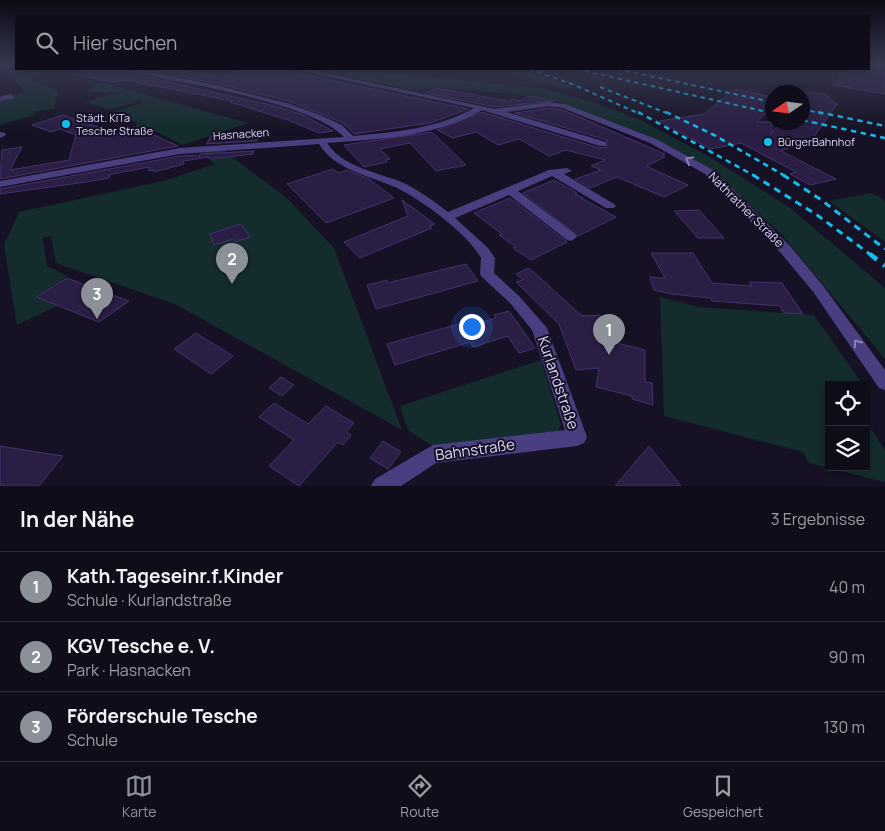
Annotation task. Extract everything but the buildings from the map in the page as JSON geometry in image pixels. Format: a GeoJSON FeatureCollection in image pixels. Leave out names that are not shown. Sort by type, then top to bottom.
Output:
{"type":"FeatureCollection","features":[{"type":"Feature","properties":{"kind":"street"},"geometry":{"type":"LineString","coordinates":[[215,87],[275,102],[332,123],[346,130],[349,137]]}},
{"type":"Feature","properties":{"kind":"street","name":"Nathrather Straße"},"geometry":{"type":"LineString","coordinates":[[382,87],[481,107],[603,144]]}},
{"type":"Feature","properties":{"kind":"street"},"geometry":{"type":"LineString","coordinates":[[0,99],[10,96]]}},
{"type":"Feature","properties":{"kind":"street","name":"Nathrather Straße"},"geometry":{"type":"LineString","coordinates":[[496,111],[549,104],[565,106],[658,143],[709,172],[786,250],[819,290],[885,383]]}},
{"type":"Feature","properties":{"kind":"street","name":"Hasnacken"},"geometry":{"type":"LineString","coordinates":[[0,184],[205,148],[391,134],[434,127],[472,115],[481,107]]}},
{"type":"Feature","properties":{"kind":"street","name":"Kurlandstraße"},"geometry":{"type":"LineString","coordinates":[[321,140],[328,150],[342,162],[405,188],[447,217],[476,241],[488,258],[487,274],[515,300],[539,328],[577,438]]}},
{"type":"Feature","properties":{"kind":"street"},"geometry":{"type":"LineString","coordinates":[[447,217],[553,172],[567,171]]}},
{"type":"Feature","properties":{"kind":"street"},"geometry":{"type":"LineString","coordinates":[[553,172],[610,206]]}},
{"type":"Feature","properties":{"kind":"street"},"geometry":{"type":"LineString","coordinates":[[511,191],[570,237]]}},
{"type":"Feature","properties":{"kind":"street","name":"Bahnstraße"},"geometry":{"type":"LineString","coordinates":[[382,486],[433,454],[577,438]]}},
{"type":"Feature","properties":{"kind":"green space"},"geometry":{"type":"Polygon","coordinates":[[[20,87],[48,87],[58,91],[54,109],[34,111],[34,115],[0,125],[0,100],[25,92],[20,87]]]}},
{"type":"Feature","properties":{"kind":"green space"},"geometry":{"type":"Polygon","coordinates":[[[93,87],[117,87],[248,123],[183,145],[156,132],[100,139],[135,128],[137,122],[105,115],[145,102],[141,100],[111,110],[85,102],[114,93],[124,96],[113,92],[86,92],[93,87]]]}},
{"type":"Feature","properties":{"kind":"green space"},"geometry":{"type":"Polygon","coordinates":[[[397,87],[541,88],[598,104],[641,120],[713,159],[789,207],[885,288],[885,359],[782,235],[719,177],[655,139],[562,103],[513,94],[451,88],[408,89],[397,87]]]}},
{"type":"Feature","properties":{"kind":"green space"},"geometry":{"type":"Polygon","coordinates":[[[223,150],[288,199],[334,248],[402,430],[177,305],[56,263],[51,236],[43,238],[47,266],[68,276],[35,297],[57,306],[17,325],[4,245],[19,212],[167,180],[215,164],[200,153],[223,150]]]}},
{"type":"Feature","properties":{"kind":"green space"},"geometry":{"type":"Polygon","coordinates":[[[871,193],[880,197],[885,202],[885,242],[829,201],[871,193]]]}},
{"type":"Feature","properties":{"kind":"green space"},"geometry":{"type":"Polygon","coordinates":[[[660,297],[699,307],[814,315],[860,381],[825,381],[825,467],[809,463],[803,452],[664,416],[660,297]]]}},
{"type":"Feature","properties":{"kind":"green space"},"geometry":{"type":"Polygon","coordinates":[[[541,360],[561,425],[557,431],[435,448],[408,430],[400,406],[541,360]]]}},
{"type":"Feature","properties":{"kind":"green space"},"geometry":{"type":"Polygon","coordinates":[[[870,427],[885,450],[885,482],[841,471],[870,471],[870,427]]]}},
{"type":"Feature","properties":{"kind":"railway"},"geometry":{"type":"LineString","coordinates":[[578,87],[640,114]]}},
{"type":"Feature","properties":{"kind":"railway"},"geometry":{"type":"LineString","coordinates":[[600,87],[669,114]]}},
{"type":"Feature","properties":{"kind":"railway"},"geometry":{"type":"LineString","coordinates":[[655,87],[765,111]]}},
{"type":"Feature","properties":{"kind":"railway"},"geometry":{"type":"LineString","coordinates":[[700,87],[765,101]]}},
{"type":"Feature","properties":{"kind":"railway"},"geometry":{"type":"LineString","coordinates":[[810,111],[824,114]]}},
{"type":"Feature","properties":{"kind":"railway"},"geometry":{"type":"LineString","coordinates":[[638,112],[755,176]]}},
{"type":"Feature","properties":{"kind":"railway"},"geometry":{"type":"LineString","coordinates":[[666,112],[714,135],[785,176]]}},
{"type":"Feature","properties":{"kind":"railway"},"geometry":{"type":"LineString","coordinates":[[818,112],[885,126]]}},
{"type":"Feature","properties":{"kind":"railway"},"geometry":{"type":"LineString","coordinates":[[810,122],[885,138]]}},
{"type":"Feature","properties":{"kind":"railway"},"geometry":{"type":"LineString","coordinates":[[753,175],[817,215],[871,255]]}},
{"type":"Feature","properties":{"kind":"railway"},"geometry":{"type":"LineString","coordinates":[[783,175],[820,199],[885,249]]}},
{"type":"Feature","properties":{"kind":"railway"},"geometry":{"type":"LineString","coordinates":[[870,254],[885,266]]}},
{"type":"Feature","properties":{"kind":"place","name":"Städt. KiTa Tescher Straße"},"geometry":{"type":"Point","coordinates":[66,124]}},
{"type":"Feature","properties":{"kind":"place","name":"BürgerBahnhof"},"geometry":{"type":"Point","coordinates":[768,142]}},
{"type":"Feature","properties":{"kind":"place","name":"KGV Tesche e. V."},"geometry":{"type":"Point","coordinates":[232,284]}},
{"type":"Feature","properties":{"kind":"place","name":"Förderschule Tesche"},"geometry":{"type":"Point","coordinates":[97,319]}},
{"type":"Feature","properties":{"kind":"place","name":"Kath.Tageseinr.f.Kinder"},"geometry":{"type":"Point","coordinates":[609,355]}}]}
